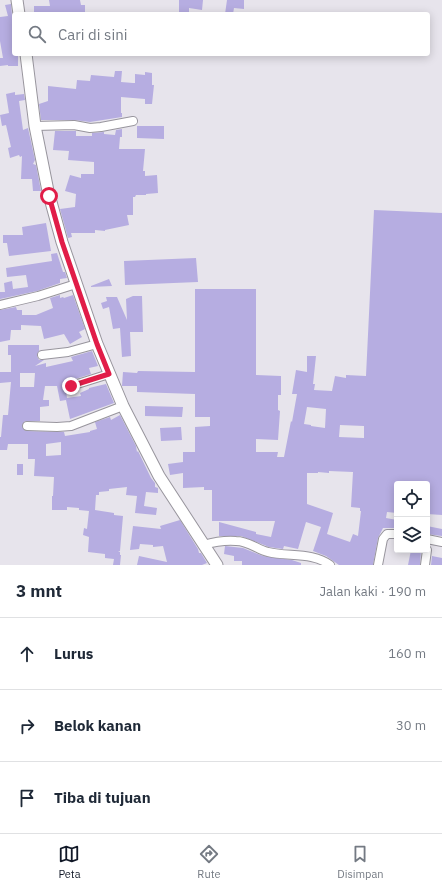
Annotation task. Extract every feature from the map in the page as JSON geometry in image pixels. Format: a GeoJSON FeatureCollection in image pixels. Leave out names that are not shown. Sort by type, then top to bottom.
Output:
{"type":"FeatureCollection","features":[{"type":"Feature","properties":{"kind":"main road"},"geometry":{"type":"LineString","coordinates":[[17,0],[19,12]]}},
{"type":"Feature","properties":{"kind":"main road"},"geometry":{"type":"LineString","coordinates":[[26,56],[35,126],[48,191],[62,242],[97,344],[123,406],[159,476],[217,565]]}},
{"type":"Feature","properties":{"kind":"street"},"geometry":{"type":"LineString","coordinates":[[35,126],[74,125],[90,128],[133,122]]}},
{"type":"Feature","properties":{"kind":"street"},"geometry":{"type":"LineString","coordinates":[[0,305],[76,284]]}},
{"type":"Feature","properties":{"kind":"street"},"geometry":{"type":"LineString","coordinates":[[42,355],[68,352],[97,344]]}},
{"type":"Feature","properties":{"kind":"street"},"geometry":{"type":"LineString","coordinates":[[71,386],[109,374]]}},
{"type":"Feature","properties":{"kind":"street"},"geometry":{"type":"LineString","coordinates":[[26,426],[71,426],[103,415],[123,406]]}},
{"type":"Feature","properties":{"kind":"street"},"geometry":{"type":"LineString","coordinates":[[378,565],[383,539],[387,534],[394,534]]}},
{"type":"Feature","properties":{"kind":"street"},"geometry":{"type":"LineString","coordinates":[[203,545],[220,541],[238,541],[266,552],[289,556],[299,554],[322,560],[330,565]]}},
{"type":"Feature","properties":{"kind":"street"},"geometry":{"type":"LineString","coordinates":[[430,544],[442,542]]}},
{"type":"Feature","properties":{"kind":"street"},"geometry":{"type":"LineString","coordinates":[[425,565],[426,553]]}},
{"type":"Feature","properties":{"kind":"building"},"geometry":{"type":"Polygon","coordinates":[[[49,0],[80,0],[81,5],[85,5],[85,12],[34,12],[34,6],[50,6],[49,0]]]}},
{"type":"Feature","properties":{"kind":"building"},"geometry":{"type":"Polygon","coordinates":[[[179,0],[203,0],[202,10],[189,8],[189,12],[179,12],[179,0]]]}},
{"type":"Feature","properties":{"kind":"building"},"geometry":{"type":"Polygon","coordinates":[[[227,0],[244,0],[244,9],[234,8],[233,12],[225,12],[227,0]]]}},
{"type":"Feature","properties":{"kind":"building"},"geometry":{"type":"Polygon","coordinates":[[[11,4],[12,56],[18,56],[18,66],[0,66],[0,58],[3,58],[0,41],[0,17],[8,16],[5,5],[11,4]]]}},
{"type":"Feature","properties":{"kind":"building"},"geometry":{"type":"Polygon","coordinates":[[[115,71],[122,71],[121,82],[133,83],[135,83],[135,74],[145,75],[145,72],[152,73],[152,85],[154,85],[152,104],[145,104],[145,99],[121,97],[122,117],[90,122],[74,120],[41,120],[39,104],[48,101],[48,86],[76,89],[77,80],[90,81],[91,75],[114,77],[115,71]]]}},
{"type":"Feature","properties":{"kind":"building"},"geometry":{"type":"Polygon","coordinates":[[[15,92],[15,95],[24,94],[25,100],[19,101],[23,130],[28,128],[35,160],[33,164],[36,165],[41,191],[33,191],[32,179],[21,179],[22,156],[20,157],[19,155],[10,158],[8,148],[11,147],[6,125],[2,126],[0,115],[9,113],[6,94],[15,92]]]}},
{"type":"Feature","properties":{"kind":"building"},"geometry":{"type":"Polygon","coordinates":[[[137,126],[164,126],[164,139],[137,138],[137,126]]]}},
{"type":"Feature","properties":{"kind":"building"},"geometry":{"type":"Polygon","coordinates":[[[122,129],[119,149],[145,149],[143,171],[145,171],[145,176],[157,175],[158,193],[136,195],[133,197],[133,215],[127,215],[129,225],[105,231],[95,230],[95,233],[71,233],[72,237],[68,238],[60,209],[75,207],[76,194],[65,191],[70,175],[81,178],[81,174],[94,174],[94,162],[68,160],[69,151],[53,150],[55,131],[76,131],[76,136],[92,136],[92,133],[104,132],[104,134],[115,135],[116,130],[122,129]]]}},
{"type":"Feature","properties":{"kind":"building"},"geometry":{"type":"Polygon","coordinates":[[[374,210],[442,213],[442,515],[430,514],[430,481],[394,481],[394,513],[387,512],[386,518],[394,519],[394,528],[383,528],[378,538],[373,565],[339,565],[326,556],[313,551],[321,527],[306,522],[298,549],[284,546],[283,549],[269,547],[241,536],[219,536],[219,522],[256,532],[256,534],[271,537],[275,521],[212,521],[212,490],[204,490],[204,487],[183,488],[183,473],[170,475],[168,464],[183,462],[183,452],[195,452],[195,427],[210,426],[210,417],[195,417],[195,394],[137,392],[137,386],[122,386],[123,372],[195,372],[195,289],[256,289],[256,375],[281,376],[281,395],[278,395],[278,410],[280,411],[278,440],[256,439],[256,452],[278,452],[277,457],[284,457],[297,394],[292,394],[296,370],[307,372],[307,356],[316,356],[313,384],[315,384],[314,390],[332,391],[335,376],[346,378],[346,375],[366,376],[374,210]],[[307,407],[304,424],[325,428],[326,409],[307,407]],[[340,425],[339,437],[364,438],[364,426],[340,425]],[[329,471],[329,473],[307,473],[307,504],[333,513],[327,534],[350,542],[353,534],[358,536],[361,511],[360,508],[351,507],[353,472],[329,471]]]}},
{"type":"Feature","properties":{"kind":"building"},"geometry":{"type":"Polygon","coordinates":[[[46,223],[51,251],[9,256],[7,243],[3,243],[3,235],[23,235],[22,227],[46,223]]]}},
{"type":"Feature","properties":{"kind":"building"},"geometry":{"type":"Polygon","coordinates":[[[57,253],[63,272],[65,272],[67,278],[60,279],[60,283],[37,291],[0,299],[0,292],[5,292],[4,283],[12,281],[13,289],[28,287],[26,275],[7,277],[6,268],[52,261],[51,254],[57,253]]]}},
{"type":"Feature","properties":{"kind":"building"},"geometry":{"type":"Polygon","coordinates":[[[196,258],[198,282],[125,285],[124,261],[196,258]]]}},
{"type":"Feature","properties":{"kind":"building"},"geometry":{"type":"Polygon","coordinates":[[[109,279],[112,286],[91,287],[91,286],[109,279]]]}},
{"type":"Feature","properties":{"kind":"building"},"geometry":{"type":"Polygon","coordinates":[[[60,295],[60,298],[64,298],[73,295],[85,329],[79,332],[82,337],[70,344],[64,334],[44,339],[41,326],[21,325],[21,330],[11,330],[10,340],[0,342],[0,310],[16,307],[17,310],[22,310],[22,315],[36,315],[53,308],[50,298],[60,295]]]}},
{"type":"Feature","properties":{"kind":"building"},"geometry":{"type":"Polygon","coordinates":[[[133,296],[142,296],[143,332],[130,332],[131,356],[122,357],[120,328],[113,329],[109,307],[103,309],[101,303],[107,301],[106,297],[117,297],[127,320],[126,299],[133,296]]]}},
{"type":"Feature","properties":{"kind":"building"},"geometry":{"type":"Polygon","coordinates":[[[8,345],[39,345],[37,356],[39,360],[44,360],[35,366],[46,363],[46,367],[73,361],[71,357],[92,351],[98,366],[89,368],[91,374],[69,381],[65,384],[67,398],[81,396],[80,393],[89,388],[106,384],[114,403],[70,419],[66,400],[60,401],[57,386],[45,386],[43,400],[49,400],[49,406],[40,407],[40,421],[25,421],[22,426],[26,431],[64,432],[65,436],[90,432],[97,429],[95,422],[110,417],[111,420],[120,415],[136,446],[137,452],[138,451],[155,483],[155,487],[158,488],[158,493],[146,492],[144,506],[157,508],[156,515],[135,513],[137,496],[126,495],[127,487],[109,489],[109,491],[99,492],[99,495],[96,495],[95,510],[123,516],[120,551],[118,551],[121,555],[120,565],[113,565],[114,559],[105,558],[105,554],[88,552],[89,537],[83,535],[84,528],[87,529],[89,511],[67,507],[67,510],[52,510],[54,477],[34,476],[35,459],[28,459],[28,444],[8,444],[7,450],[0,450],[3,415],[8,415],[11,382],[0,383],[0,372],[11,372],[11,355],[8,355],[8,345]],[[20,373],[20,387],[34,387],[35,373],[20,373]],[[61,442],[46,444],[46,456],[61,455],[61,442]]]}},
{"type":"Feature","properties":{"kind":"building"},"geometry":{"type":"Polygon","coordinates":[[[145,406],[183,407],[182,417],[145,416],[145,406]]]}},
{"type":"Feature","properties":{"kind":"building"},"geometry":{"type":"Polygon","coordinates":[[[181,427],[182,440],[161,441],[160,428],[181,427]]]}},
{"type":"Feature","properties":{"kind":"building"},"geometry":{"type":"Polygon","coordinates":[[[17,464],[23,464],[23,475],[17,475],[17,464]]]}},
{"type":"Feature","properties":{"kind":"building"},"geometry":{"type":"Polygon","coordinates":[[[180,520],[199,553],[201,553],[207,563],[202,565],[137,565],[139,556],[167,562],[163,546],[153,547],[153,545],[140,544],[139,549],[130,550],[133,526],[161,529],[160,526],[180,520]]]}},
{"type":"Feature","properties":{"kind":"building"},"geometry":{"type":"Polygon","coordinates":[[[430,527],[442,529],[442,536],[430,534],[430,527]]]}},
{"type":"Feature","properties":{"kind":"building"},"geometry":{"type":"Polygon","coordinates":[[[225,546],[243,548],[263,556],[292,560],[301,563],[301,565],[242,565],[242,561],[234,561],[234,556],[224,554],[225,546]]]}},
{"type":"Feature","properties":{"kind":"building"},"geometry":{"type":"Polygon","coordinates":[[[410,553],[421,553],[420,565],[408,565],[410,553]]]}},
{"type":"Feature","properties":{"kind":"building"},"geometry":{"type":"Polygon","coordinates":[[[432,556],[442,558],[442,565],[431,565],[432,556]]]}},
{"type":"Feature","properties":{"kind":"route"},"geometry":{"type":"LineString","coordinates":[[49,196],[62,242],[97,344],[109,374],[71,386]]}}]}
